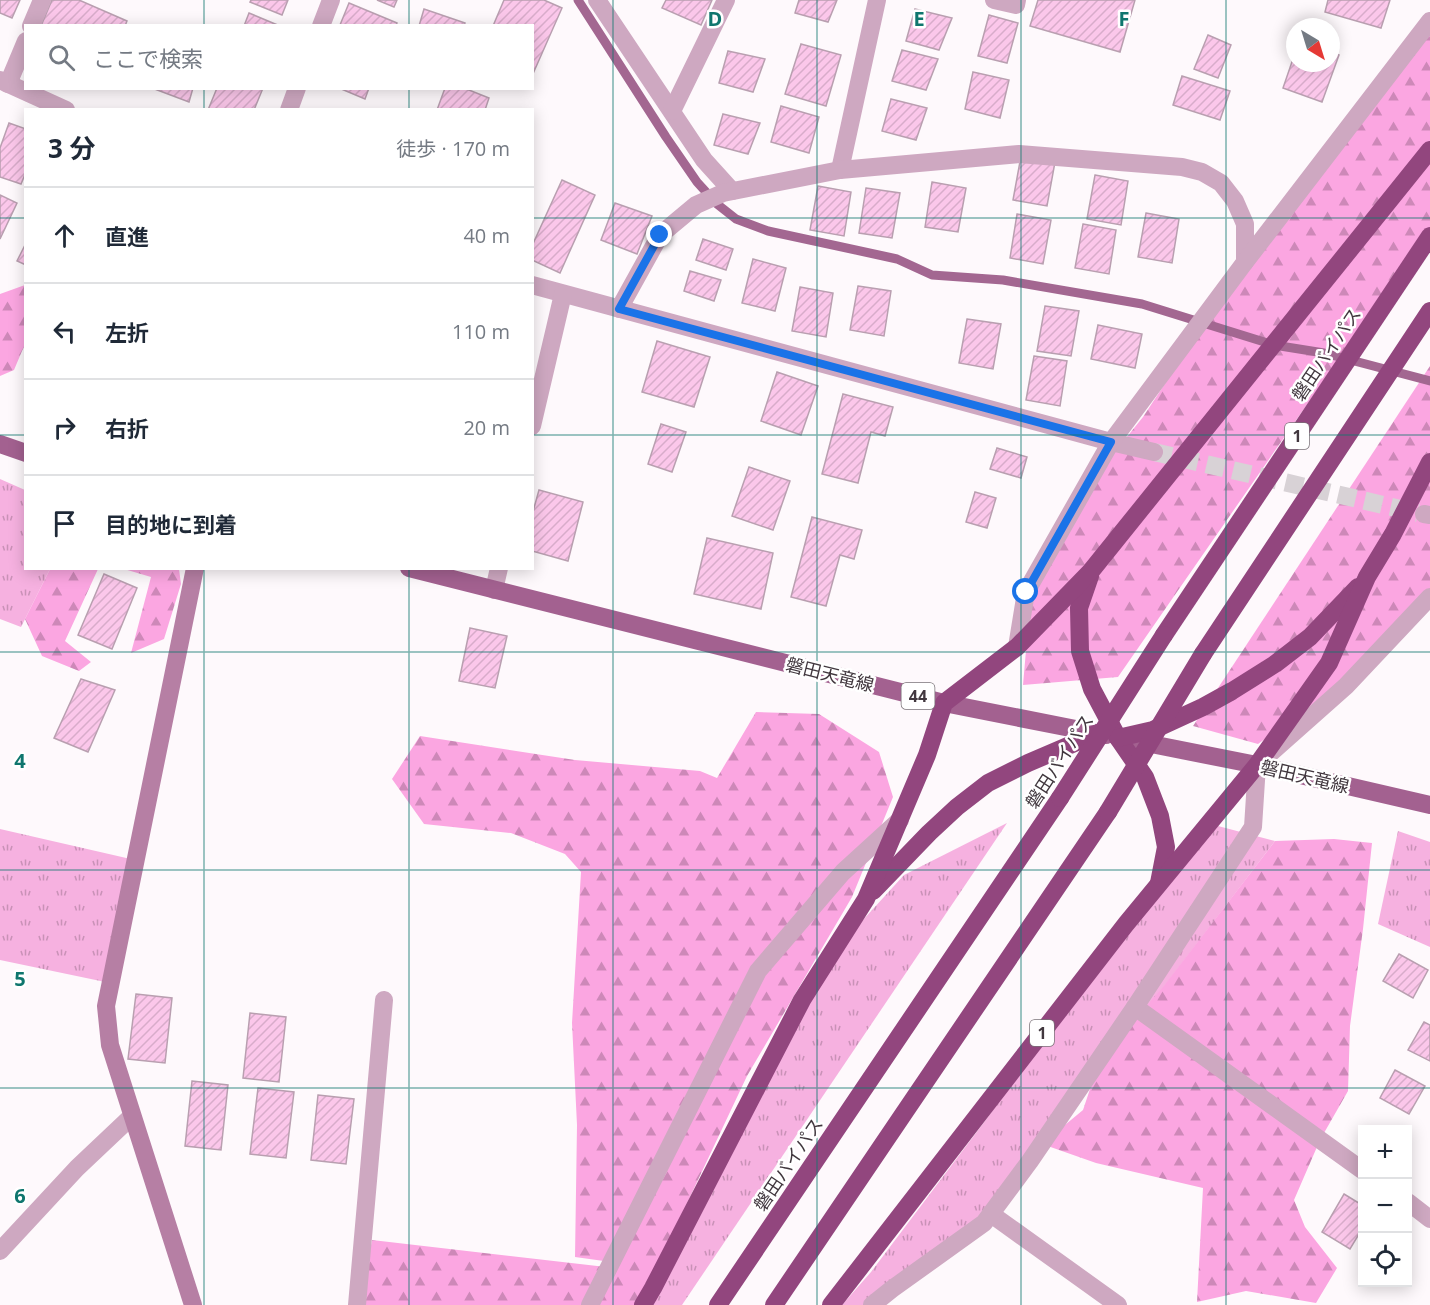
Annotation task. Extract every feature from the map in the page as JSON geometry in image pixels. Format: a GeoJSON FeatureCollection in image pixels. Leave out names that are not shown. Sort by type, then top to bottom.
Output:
{"type":"FeatureCollection","features":[{"type":"Feature","properties":{"kind":"highway"},"geometry":{"type":"LineString","coordinates":[[643,1305],[802,1000],[866,899],[927,755],[944,703],[1017,647],[1091,572],[1430,150]]}},
{"type":"Feature","properties":{"kind":"highway","name":"磐田バイパス"},"geometry":{"type":"LineString","coordinates":[[718,1305],[1060,798],[1164,635],[1430,236]]}},
{"type":"Feature","properties":{"kind":"highway","name":"1"},"geometry":{"type":"LineString","coordinates":[[774,1305],[1108,812],[1203,654],[1430,310]]}},
{"type":"Feature","properties":{"kind":"highway","name":"1"},"geometry":{"type":"LineString","coordinates":[[831,1305],[1114,939],[1257,765],[1329,663],[1367,577],[1393,534],[1430,462]]}},
{"type":"Feature","properties":{"kind":"highway"},"geometry":{"type":"LineString","coordinates":[[1091,572],[1079,608],[1080,651],[1092,688],[1118,738],[1145,777],[1160,816],[1166,847],[1158,884]]}},
{"type":"Feature","properties":{"kind":"highway"},"geometry":{"type":"LineString","coordinates":[[1118,738],[1153,730],[1203,707],[1275,664],[1310,638],[1367,577]]}},
{"type":"Feature","properties":{"kind":"highway"},"geometry":{"type":"LineString","coordinates":[[866,899],[929,833],[988,783],[1098,733]]}},
{"type":"Feature","properties":{"kind":"main road"},"geometry":{"type":"LineString","coordinates":[[0,444],[24,452]]}},
{"type":"Feature","properties":{"kind":"main road","name":"磐田天竜線"},"geometry":{"type":"LineString","coordinates":[[418,570],[944,703],[1257,765],[1430,805]]}},
{"type":"Feature","properties":{"kind":"street"},"geometry":{"type":"LineString","coordinates":[[33,24],[42,0]]}},
{"type":"Feature","properties":{"kind":"street"},"geometry":{"type":"LineString","coordinates":[[322,24],[331,0]]}},
{"type":"Feature","properties":{"kind":"street"},"geometry":{"type":"LineString","coordinates":[[597,0],[728,192]]}},
{"type":"Feature","properties":{"kind":"street"},"geometry":{"type":"LineString","coordinates":[[672,111],[726,0]]}},
{"type":"Feature","properties":{"kind":"street"},"geometry":{"type":"LineString","coordinates":[[840,170],[877,0]]}},
{"type":"Feature","properties":{"kind":"street"},"geometry":{"type":"LineString","coordinates":[[994,0],[1016,5],[1017,0]]}},
{"type":"Feature","properties":{"kind":"street"},"geometry":{"type":"LineString","coordinates":[[1017,647],[1026,592],[1111,442],[1245,262],[1430,21]]}},
{"type":"Feature","properties":{"kind":"street"},"geometry":{"type":"LineString","coordinates":[[24,45],[4,82],[62,108]]}},
{"type":"Feature","properties":{"kind":"street"},"geometry":{"type":"LineString","coordinates":[[289,108],[296,90]]}},
{"type":"Feature","properties":{"kind":"street"},"geometry":{"type":"LineString","coordinates":[[619,309],[660,235],[696,205],[728,192],[840,170],[1019,154],[1182,166],[1202,172],[1221,183],[1235,201],[1245,224],[1245,262]]}},
{"type":"Feature","properties":{"kind":"street"},"geometry":{"type":"LineString","coordinates":[[534,286],[1154,452]]}},
{"type":"Feature","properties":{"kind":"street"},"geometry":{"type":"LineString","coordinates":[[534,417],[563,294]]}},
{"type":"Feature","properties":{"kind":"street"},"geometry":{"type":"LineString","coordinates":[[193,1305],[110,1045],[106,1006],[195,570]]}},
{"type":"Feature","properties":{"kind":"street"},"geometry":{"type":"LineString","coordinates":[[494,590],[499,570]]}},
{"type":"Feature","properties":{"kind":"street"},"geometry":{"type":"LineString","coordinates":[[872,1305],[892,1288],[984,1223],[1042,1144],[1136,1007],[1253,827],[1257,765],[1346,686],[1430,597]]}},
{"type":"Feature","properties":{"kind":"street"},"geometry":{"type":"LineString","coordinates":[[590,1305],[758,971],[843,872],[900,820]]}},
{"type":"Feature","properties":{"kind":"street"},"geometry":{"type":"LineString","coordinates":[[357,1305],[384,1000]]}},
{"type":"Feature","properties":{"kind":"street"},"geometry":{"type":"LineString","coordinates":[[1136,1007],[1358,1167]]}},
{"type":"Feature","properties":{"kind":"street"},"geometry":{"type":"LineString","coordinates":[[0,1251],[76,1168],[132,1116]]}},
{"type":"Feature","properties":{"kind":"street"},"geometry":{"type":"LineString","coordinates":[[1412,1206],[1430,1219]]}},
{"type":"Feature","properties":{"kind":"street"},"geometry":{"type":"LineString","coordinates":[[991,1214],[1118,1305]]}},
{"type":"Feature","properties":{"kind":"green space"},"geometry":{"type":"Polygon","coordinates":[[[1430,21],[1430,227],[1118,677],[1023,685],[1032,581],[1084,490],[1143,417],[1245,262],[1430,21]]]}},
{"type":"Feature","properties":{"kind":"green space"},"geometry":{"type":"Polygon","coordinates":[[[24,285],[24,347],[14,370],[0,376],[0,294],[24,285]]]}},
{"type":"Feature","properties":{"kind":"green space"},"geometry":{"type":"Polygon","coordinates":[[[1430,366],[1430,597],[1363,668],[1258,744],[1193,726],[1430,366]]]}},
{"type":"Feature","properties":{"kind":"green space"},"geometry":{"type":"Polygon","coordinates":[[[0,479],[24,490],[24,570],[50,570],[21,627],[0,619],[0,479]]]}},
{"type":"Feature","properties":{"kind":"green space"},"geometry":{"type":"Polygon","coordinates":[[[50,570],[98,570],[65,641],[91,662],[79,671],[42,656],[25,619],[50,570]]]}},
{"type":"Feature","properties":{"kind":"green space"},"geometry":{"type":"Polygon","coordinates":[[[127,570],[179,570],[181,584],[164,639],[131,653],[151,577],[127,570]]]}},
{"type":"Feature","properties":{"kind":"green space"},"geometry":{"type":"Polygon","coordinates":[[[756,712],[819,714],[879,752],[893,797],[852,897],[747,1076],[639,1305],[360,1305],[372,1240],[606,1267],[611,1262],[575,1257],[577,1125],[572,1023],[581,872],[565,854],[511,833],[424,824],[392,779],[420,736],[575,760],[700,771],[717,778],[756,712]]]}},
{"type":"Feature","properties":{"kind":"green space"},"geometry":{"type":"Polygon","coordinates":[[[1007,823],[682,1305],[646,1305],[831,955],[904,875],[1007,823]]]}},
{"type":"Feature","properties":{"kind":"green space"},"geometry":{"type":"Polygon","coordinates":[[[1218,826],[1275,841],[984,1223],[875,1305],[842,1305],[871,1272],[988,1117],[1102,954],[1218,826]]]}},
{"type":"Feature","properties":{"kind":"green space"},"geometry":{"type":"Polygon","coordinates":[[[0,829],[135,860],[110,983],[0,960],[0,829]]]}},
{"type":"Feature","properties":{"kind":"green space"},"geometry":{"type":"Polygon","coordinates":[[[1398,831],[1430,842],[1430,947],[1378,924],[1398,831]]]}},
{"type":"Feature","properties":{"kind":"green space"},"geometry":{"type":"Polygon","coordinates":[[[1334,839],[1372,843],[1350,1026],[1348,1091],[1320,1140],[1294,1200],[1305,1227],[1337,1268],[1316,1303],[1246,1291],[1197,1302],[1203,1188],[1096,1163],[1042,1144],[1083,1110],[1100,1059],[1163,987],[1275,841],[1334,839]]]}},
{"type":"Feature","properties":{"kind":"building"},"geometry":{"type":"Polygon","coordinates":[[[0,0],[20,0],[12,18],[0,13],[0,0]]]}},
{"type":"Feature","properties":{"kind":"building"},"geometry":{"type":"Polygon","coordinates":[[[52,0],[79,0],[127,21],[126,24],[42,24],[52,0]]]}},
{"type":"Feature","properties":{"kind":"building"},"geometry":{"type":"Polygon","coordinates":[[[251,0],[288,0],[282,15],[250,2],[251,0]]]}},
{"type":"Feature","properties":{"kind":"building"},"geometry":{"type":"Polygon","coordinates":[[[377,0],[397,0],[394,7],[377,0]]]}},
{"type":"Feature","properties":{"kind":"building"},"geometry":{"type":"Polygon","coordinates":[[[504,0],[544,0],[562,8],[534,71],[534,24],[494,24],[504,0]]]}},
{"type":"Feature","properties":{"kind":"building"},"geometry":{"type":"Polygon","coordinates":[[[666,0],[712,0],[701,25],[662,8],[666,0]]]}},
{"type":"Feature","properties":{"kind":"building"},"geometry":{"type":"Polygon","coordinates":[[[799,0],[837,0],[828,22],[795,13],[799,0]]]}},
{"type":"Feature","properties":{"kind":"building"},"geometry":{"type":"Polygon","coordinates":[[[1038,0],[1135,0],[1120,52],[1030,26],[1038,0]]]}},
{"type":"Feature","properties":{"kind":"building"},"geometry":{"type":"Polygon","coordinates":[[[1328,0],[1390,0],[1381,28],[1325,12],[1328,0]]]}},
{"type":"Feature","properties":{"kind":"building"},"geometry":{"type":"Polygon","coordinates":[[[349,3],[397,23],[397,24],[340,24],[349,3]]]}},
{"type":"Feature","properties":{"kind":"building"},"geometry":{"type":"Polygon","coordinates":[[[424,9],[465,23],[465,24],[420,24],[424,9]]]}},
{"type":"Feature","properties":{"kind":"building"},"geometry":{"type":"Polygon","coordinates":[[[915,9],[952,18],[939,50],[906,41],[915,9]]]}},
{"type":"Feature","properties":{"kind":"building"},"geometry":{"type":"Polygon","coordinates":[[[249,13],[275,24],[245,24],[249,13]]]}},
{"type":"Feature","properties":{"kind":"building"},"geometry":{"type":"Polygon","coordinates":[[[989,15],[1018,23],[1007,63],[978,56],[989,15]]]}},
{"type":"Feature","properties":{"kind":"building"},"geometry":{"type":"Polygon","coordinates":[[[1208,35],[1231,45],[1218,78],[1194,69],[1208,35]]]}},
{"type":"Feature","properties":{"kind":"building"},"geometry":{"type":"Polygon","coordinates":[[[801,44],[841,55],[826,106],[785,94],[801,44]]]}},
{"type":"Feature","properties":{"kind":"building"},"geometry":{"type":"Polygon","coordinates":[[[902,50],[938,59],[926,90],[892,81],[902,50]]]}},
{"type":"Feature","properties":{"kind":"building"},"geometry":{"type":"Polygon","coordinates":[[[728,51],[765,59],[753,92],[719,83],[728,51]]]}},
{"type":"Feature","properties":{"kind":"building"},"geometry":{"type":"Polygon","coordinates":[[[973,72],[1009,80],[1000,118],[965,109],[973,72]]]}},
{"type":"Feature","properties":{"kind":"building"},"geometry":{"type":"Polygon","coordinates":[[[1288,72],[1333,72],[1322,102],[1283,88],[1288,72]]]}},
{"type":"Feature","properties":{"kind":"building"},"geometry":{"type":"Polygon","coordinates":[[[1182,76],[1230,91],[1220,120],[1173,105],[1182,76]]]}},
{"type":"Feature","properties":{"kind":"building"},"geometry":{"type":"Polygon","coordinates":[[[157,90],[192,90],[189,102],[157,90]]]}},
{"type":"Feature","properties":{"kind":"building"},"geometry":{"type":"Polygon","coordinates":[[[216,90],[262,90],[255,108],[209,108],[216,90]]]}},
{"type":"Feature","properties":{"kind":"building"},"geometry":{"type":"Polygon","coordinates":[[[344,90],[368,90],[365,99],[344,90]]]}},
{"type":"Feature","properties":{"kind":"building"},"geometry":{"type":"Polygon","coordinates":[[[444,90],[469,90],[489,98],[486,108],[438,108],[444,90]]]}},
{"type":"Feature","properties":{"kind":"building"},"geometry":{"type":"Polygon","coordinates":[[[891,99],[927,108],[916,140],[882,131],[891,99]]]}},
{"type":"Feature","properties":{"kind":"building"},"geometry":{"type":"Polygon","coordinates":[[[781,106],[819,117],[809,153],[771,142],[781,106]]]}},
{"type":"Feature","properties":{"kind":"building"},"geometry":{"type":"Polygon","coordinates":[[[723,114],[760,123],[748,154],[714,145],[723,114]]]}},
{"type":"Feature","properties":{"kind":"building"},"geometry":{"type":"Polygon","coordinates":[[[9,123],[24,128],[24,177],[21,184],[0,177],[0,148],[9,123]]]}},
{"type":"Feature","properties":{"kind":"building"},"geometry":{"type":"Polygon","coordinates":[[[1021,156],[1055,162],[1047,206],[1013,200],[1021,156]]]}},
{"type":"Feature","properties":{"kind":"building"},"geometry":{"type":"Polygon","coordinates":[[[1095,175],[1128,181],[1121,225],[1087,219],[1095,175]]]}},
{"type":"Feature","properties":{"kind":"building"},"geometry":{"type":"Polygon","coordinates":[[[562,180],[595,195],[560,273],[534,261],[534,242],[562,180]]]}},
{"type":"Feature","properties":{"kind":"building"},"geometry":{"type":"Polygon","coordinates":[[[932,182],[966,188],[958,232],[925,227],[932,182]]]}},
{"type":"Feature","properties":{"kind":"building"},"geometry":{"type":"Polygon","coordinates":[[[818,186],[851,192],[844,236],[810,230],[818,186]]]}},
{"type":"Feature","properties":{"kind":"building"},"geometry":{"type":"Polygon","coordinates":[[[866,188],[900,193],[892,238],[859,233],[866,188]]]}},
{"type":"Feature","properties":{"kind":"building"},"geometry":{"type":"Polygon","coordinates":[[[0,195],[17,203],[0,239],[0,195]]]}},
{"type":"Feature","properties":{"kind":"building"},"geometry":{"type":"Polygon","coordinates":[[[615,203],[652,216],[637,254],[601,240],[615,203]]]}},
{"type":"Feature","properties":{"kind":"building"},"geometry":{"type":"Polygon","coordinates":[[[1146,213],[1179,219],[1172,263],[1138,257],[1146,213]]]}},
{"type":"Feature","properties":{"kind":"building"},"geometry":{"type":"Polygon","coordinates":[[[1017,214],[1051,220],[1043,264],[1010,258],[1017,214]]]}},
{"type":"Feature","properties":{"kind":"building"},"geometry":{"type":"Polygon","coordinates":[[[1083,224],[1116,230],[1109,274],[1075,268],[1083,224]]]}},
{"type":"Feature","properties":{"kind":"building"},"geometry":{"type":"Polygon","coordinates":[[[703,239],[733,249],[726,270],[696,260],[703,239]]]}},
{"type":"Feature","properties":{"kind":"building"},"geometry":{"type":"Polygon","coordinates":[[[24,247],[24,264],[17,261],[24,247]]]}},
{"type":"Feature","properties":{"kind":"building"},"geometry":{"type":"Polygon","coordinates":[[[753,259],[786,268],[775,311],[742,303],[753,259]]]}},
{"type":"Feature","properties":{"kind":"building"},"geometry":{"type":"Polygon","coordinates":[[[690,271],[721,280],[714,301],[684,291],[690,271]]]}},
{"type":"Feature","properties":{"kind":"building"},"geometry":{"type":"Polygon","coordinates":[[[858,286],[891,291],[884,336],[850,330],[858,286]]]}},
{"type":"Feature","properties":{"kind":"building"},"geometry":{"type":"Polygon","coordinates":[[[800,287],[833,293],[826,337],[792,331],[800,287]]]}},
{"type":"Feature","properties":{"kind":"building"},"geometry":{"type":"Polygon","coordinates":[[[1045,306],[1079,311],[1071,356],[1037,351],[1045,306]]]}},
{"type":"Feature","properties":{"kind":"building"},"geometry":{"type":"Polygon","coordinates":[[[967,319],[1001,324],[993,369],[959,363],[967,319]]]}},
{"type":"Feature","properties":{"kind":"building"},"geometry":{"type":"Polygon","coordinates":[[[1098,325],[1142,334],[1135,368],[1091,359],[1098,325]]]}},
{"type":"Feature","properties":{"kind":"building"},"geometry":{"type":"Polygon","coordinates":[[[657,341],[710,357],[694,407],[642,392],[657,341]]]}},
{"type":"Feature","properties":{"kind":"building"},"geometry":{"type":"Polygon","coordinates":[[[1034,356],[1067,361],[1060,406],[1026,400],[1034,356]]]}},
{"type":"Feature","properties":{"kind":"building"},"geometry":{"type":"Polygon","coordinates":[[[777,372],[818,386],[801,435],[761,421],[777,372]]]}},
{"type":"Feature","properties":{"kind":"building"},"geometry":{"type":"Polygon","coordinates":[[[843,394],[893,407],[885,436],[871,432],[858,483],[822,474],[843,394]]]}},
{"type":"Feature","properties":{"kind":"building"},"geometry":{"type":"Polygon","coordinates":[[[661,424],[686,432],[672,472],[648,464],[661,424]]]}},
{"type":"Feature","properties":{"kind":"building"},"geometry":{"type":"Polygon","coordinates":[[[997,448],[1027,457],[1021,478],[990,469],[997,448]]]}},
{"type":"Feature","properties":{"kind":"building"},"geometry":{"type":"Polygon","coordinates":[[[749,467],[790,481],[773,530],[732,516],[749,467]]]}},
{"type":"Feature","properties":{"kind":"building"},"geometry":{"type":"Polygon","coordinates":[[[539,490],[583,502],[568,561],[534,552],[534,508],[539,490]]]}},
{"type":"Feature","properties":{"kind":"building"},"geometry":{"type":"Polygon","coordinates":[[[975,492],[996,498],[987,528],[966,522],[975,492]]]}},
{"type":"Feature","properties":{"kind":"building"},"geometry":{"type":"Polygon","coordinates":[[[812,517],[862,530],[854,559],[840,555],[826,606],[791,597],[812,517]]]}},
{"type":"Feature","properties":{"kind":"building"},"geometry":{"type":"Polygon","coordinates":[[[707,538],[773,553],[761,609],[694,594],[707,538]]]}},
{"type":"Feature","properties":{"kind":"building"},"geometry":{"type":"Polygon","coordinates":[[[104,574],[137,588],[112,649],[78,635],[104,574]]]}},
{"type":"Feature","properties":{"kind":"building"},"geometry":{"type":"Polygon","coordinates":[[[470,628],[507,636],[495,688],[459,681],[470,628]]]}},
{"type":"Feature","properties":{"kind":"building"},"geometry":{"type":"Polygon","coordinates":[[[81,679],[115,690],[88,752],[54,738],[81,679]]]}},
{"type":"Feature","properties":{"kind":"building"},"geometry":{"type":"Polygon","coordinates":[[[1399,954],[1428,970],[1413,998],[1383,981],[1399,954]]]}},
{"type":"Feature","properties":{"kind":"building"},"geometry":{"type":"Polygon","coordinates":[[[136,994],[172,998],[165,1063],[128,1059],[136,994]]]}},
{"type":"Feature","properties":{"kind":"building"},"geometry":{"type":"Polygon","coordinates":[[[250,1013],[286,1017],[279,1082],[243,1078],[250,1013]]]}},
{"type":"Feature","properties":{"kind":"building"},"geometry":{"type":"Polygon","coordinates":[[[1424,1022],[1430,1025],[1430,1061],[1408,1050],[1424,1022]]]}},
{"type":"Feature","properties":{"kind":"building"},"geometry":{"type":"Polygon","coordinates":[[[1395,1070],[1425,1086],[1409,1114],[1380,1098],[1395,1070]]]}},
{"type":"Feature","properties":{"kind":"building"},"geometry":{"type":"Polygon","coordinates":[[[192,1081],[228,1085],[221,1150],[185,1146],[192,1081]]]}},
{"type":"Feature","properties":{"kind":"building"},"geometry":{"type":"Polygon","coordinates":[[[258,1088],[294,1092],[286,1158],[250,1154],[258,1088]]]}},
{"type":"Feature","properties":{"kind":"building"},"geometry":{"type":"Polygon","coordinates":[[[318,1095],[354,1099],[346,1164],[311,1160],[318,1095]]]}},
{"type":"Feature","properties":{"kind":"building"},"geometry":{"type":"Polygon","coordinates":[[[1344,1194],[1358,1203],[1358,1236],[1350,1249],[1322,1232],[1344,1194]]]}},
{"type":"Feature","properties":{"kind":"waterway"},"geometry":{"type":"LineString","coordinates":[[578,0],[697,182],[717,204],[736,219],[768,231],[897,259],[932,275],[1003,280],[1142,304],[1274,345],[1324,353],[1430,381]]}},
{"type":"Feature","properties":{"kind":"tunnel"},"geometry":{"type":"LineString","coordinates":[[1154,452],[1418,513]]}},
{"type":"Feature","properties":{"kind":"route"},"geometry":{"type":"LineString","coordinates":[[660,235],[619,309],[1111,442],[1026,592]]}}]}
